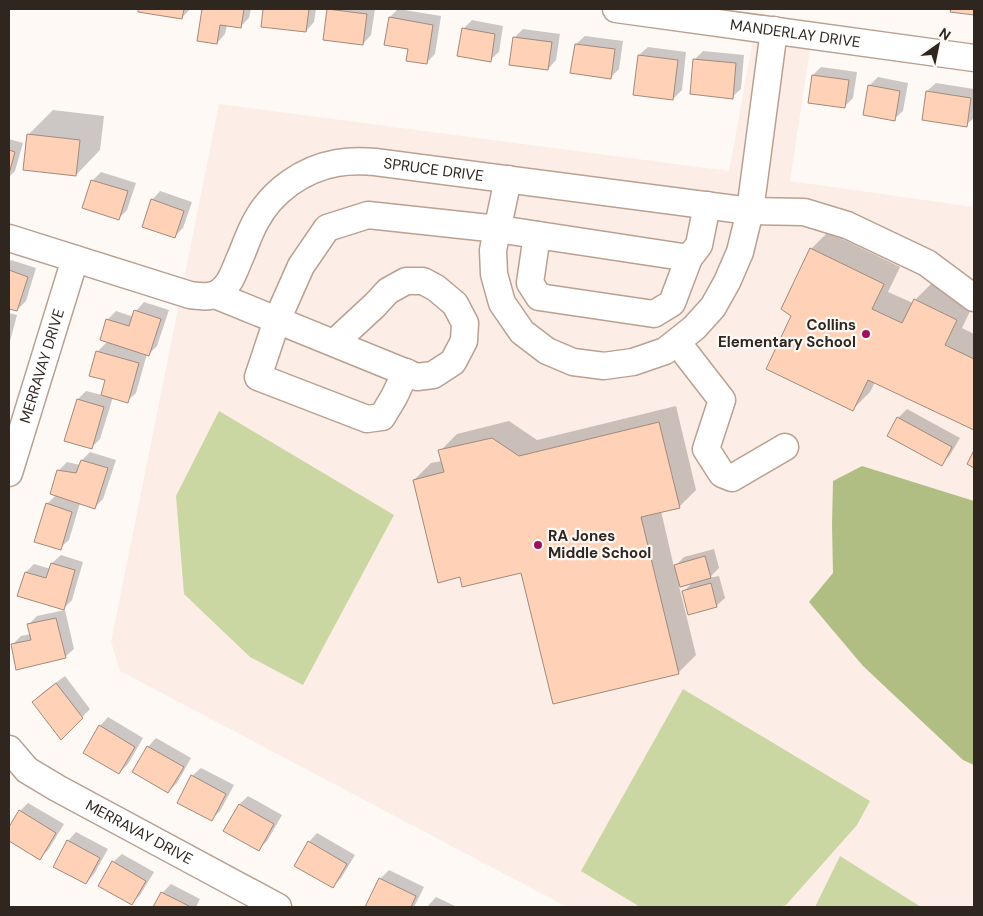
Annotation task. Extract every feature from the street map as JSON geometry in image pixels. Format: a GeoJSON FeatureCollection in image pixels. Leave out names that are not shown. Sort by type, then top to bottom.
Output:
{"type":"FeatureCollection","features":[{"type":"Feature","properties":{"kind":"street","name":"MANDERLAY DRIVE"},"geometry":{"type":"LineString","coordinates":[[616,9],[974,58]]}},
{"type":"Feature","properties":{"kind":"street"},"geometry":{"type":"LineString","coordinates":[[508,179],[494,250],[494,274],[502,303],[522,332],[547,351],[573,362],[604,366],[633,362],[665,351],[694,328],[713,307],[727,282],[740,252],[750,211],[774,30]]}},
{"type":"Feature","properties":{"kind":"street","name":"SPRUCE DRIVE"},"geometry":{"type":"LineString","coordinates":[[215,295],[231,279],[255,223],[263,210],[273,197],[287,185],[302,174],[338,162],[375,162],[750,211],[804,212],[846,225],[927,264],[974,298]]}},
{"type":"Feature","properties":{"kind":"street"},"geometry":{"type":"LineString","coordinates":[[537,235],[530,284],[539,297],[654,314],[672,303],[689,258],[699,245],[707,205]]}},
{"type":"Feature","properties":{"kind":"street"},"geometry":{"type":"LineString","coordinates":[[406,372],[382,417],[367,419],[258,377],[278,320],[301,266],[327,228],[368,214],[498,229],[689,258]]}},
{"type":"Feature","properties":{"kind":"street"},"geometry":{"type":"LineString","coordinates":[[9,238],[190,295],[215,295],[417,377],[433,375],[453,362],[464,341],[464,323],[456,304],[436,288],[423,281],[406,281],[388,291],[334,343]]}},
{"type":"Feature","properties":{"kind":"street","name":"MERRAVAY DRIVE"},"geometry":{"type":"LineString","coordinates":[[9,472],[75,260]]}},
{"type":"Feature","properties":{"kind":"street"},"geometry":{"type":"LineString","coordinates":[[677,342],[722,400],[706,450],[722,474],[732,478],[785,447]]}},
{"type":"Feature","properties":{"kind":"street","name":"MERRAVAY DRIVE"},"geometry":{"type":"LineString","coordinates":[[9,749],[27,770],[57,788],[278,907]]}},
{"type":"Feature","properties":{"kind":"shaded area"},"geometry":{"type":"Polygon","coordinates":[[[755,28],[812,36],[790,181],[974,207],[974,907],[567,907],[120,671],[111,642],[219,104],[729,171],[755,28]]]}},
{"type":"Feature","properties":{"kind":"green space"},"geometry":{"type":"Polygon","coordinates":[[[219,411],[394,515],[303,685],[250,657],[184,594],[176,496],[219,411]]]}},
{"type":"Feature","properties":{"kind":"green space"},"geometry":{"type":"Polygon","coordinates":[[[862,466],[974,501],[974,765],[963,760],[863,666],[809,602],[833,573],[833,481],[862,466]]]}},
{"type":"Feature","properties":{"kind":"green space"},"geometry":{"type":"Polygon","coordinates":[[[683,689],[870,801],[857,825],[786,905],[778,907],[640,907],[581,871],[683,689]]]}},
{"type":"Feature","properties":{"kind":"green space"},"geometry":{"type":"Polygon","coordinates":[[[840,856],[921,907],[815,907],[840,856]]]}},
{"type":"Feature","properties":{"kind":"building"},"geometry":{"type":"Polygon","coordinates":[[[138,9],[184,9],[182,19],[138,12],[138,9]]]}},
{"type":"Feature","properties":{"kind":"building"},"geometry":{"type":"Polygon","coordinates":[[[202,9],[244,9],[241,28],[220,25],[217,44],[197,41],[202,9]]]}},
{"type":"Feature","properties":{"kind":"building"},"geometry":{"type":"Polygon","coordinates":[[[263,9],[309,9],[306,32],[261,27],[263,9]]]}},
{"type":"Feature","properties":{"kind":"building"},"geometry":{"type":"Polygon","coordinates":[[[327,9],[367,14],[363,45],[323,40],[327,9]]]}},
{"type":"Feature","properties":{"kind":"building"},"geometry":{"type":"Polygon","coordinates":[[[951,9],[974,9],[974,15],[950,12],[951,9]]]}},
{"type":"Feature","properties":{"kind":"building"},"geometry":{"type":"Polygon","coordinates":[[[389,17],[433,25],[427,64],[406,61],[408,49],[384,45],[389,17]]]}},
{"type":"Feature","properties":{"kind":"building"},"geometry":{"type":"Polygon","coordinates":[[[462,28],[495,34],[491,62],[457,56],[462,28]]]}},
{"type":"Feature","properties":{"kind":"building"},"geometry":{"type":"Polygon","coordinates":[[[513,37],[552,42],[548,70],[509,65],[513,37]]]}},
{"type":"Feature","properties":{"kind":"building"},"geometry":{"type":"Polygon","coordinates":[[[575,44],[615,49],[611,79],[570,73],[575,44]]]}},
{"type":"Feature","properties":{"kind":"building"},"geometry":{"type":"Polygon","coordinates":[[[638,55],[678,60],[673,100],[633,95],[638,55]]]}},
{"type":"Feature","properties":{"kind":"building"},"geometry":{"type":"Polygon","coordinates":[[[693,59],[736,63],[733,99],[690,94],[693,59]]]}},
{"type":"Feature","properties":{"kind":"building"},"geometry":{"type":"Polygon","coordinates":[[[812,75],[849,80],[845,108],[808,103],[812,75]]]}},
{"type":"Feature","properties":{"kind":"building"},"geometry":{"type":"Polygon","coordinates":[[[868,85],[900,91],[895,121],[863,115],[868,85]]]}},
{"type":"Feature","properties":{"kind":"building"},"geometry":{"type":"Polygon","coordinates":[[[926,91],[971,98],[967,127],[922,120],[926,91]]]}},
{"type":"Feature","properties":{"kind":"building"},"geometry":{"type":"Polygon","coordinates":[[[27,134],[80,140],[76,176],[23,170],[27,134]]]}},
{"type":"Feature","properties":{"kind":"building"},"geometry":{"type":"Polygon","coordinates":[[[9,150],[15,152],[9,174],[9,150]]]}},
{"type":"Feature","properties":{"kind":"building"},"geometry":{"type":"Polygon","coordinates":[[[91,180],[128,191],[119,220],[82,208],[91,180]]]}},
{"type":"Feature","properties":{"kind":"building"},"geometry":{"type":"Polygon","coordinates":[[[151,199],[184,211],[175,238],[142,227],[151,199]]]}},
{"type":"Feature","properties":{"kind":"building","name":"Collins Elementary School"},"geometry":{"type":"Polygon","coordinates":[[[810,248],[884,284],[872,309],[902,323],[914,299],[957,320],[945,345],[974,359],[974,430],[868,380],[853,411],[766,369],[791,316],[781,309],[810,248]]]}},
{"type":"Feature","properties":{"kind":"building"},"geometry":{"type":"Polygon","coordinates":[[[9,270],[28,277],[17,311],[9,309],[9,270]]]}},
{"type":"Feature","properties":{"kind":"building"},"geometry":{"type":"Polygon","coordinates":[[[134,310],[161,319],[149,356],[100,340],[106,319],[129,326],[134,310]]]}},
{"type":"Feature","properties":{"kind":"building"},"geometry":{"type":"Polygon","coordinates":[[[96,351],[139,363],[128,403],[101,395],[105,380],[89,376],[96,351]]]}},
{"type":"Feature","properties":{"kind":"building"},"geometry":{"type":"Polygon","coordinates":[[[77,399],[104,407],[92,449],[64,441],[77,399]]]}},
{"type":"Feature","properties":{"kind":"building"},"geometry":{"type":"Polygon","coordinates":[[[897,417],[952,447],[942,466],[887,436],[897,417]]]}},
{"type":"Feature","properties":{"kind":"building","name":"RA Jones Middle School"},"geometry":{"type":"Polygon","coordinates":[[[659,422],[680,508],[641,517],[679,674],[553,704],[521,573],[462,587],[460,577],[438,583],[413,480],[444,472],[438,450],[492,438],[519,456],[659,422]]]}},
{"type":"Feature","properties":{"kind":"building"},"geometry":{"type":"Polygon","coordinates":[[[974,450],[974,468],[967,464],[974,450]]]}},
{"type":"Feature","properties":{"kind":"building"},"geometry":{"type":"Polygon","coordinates":[[[81,460],[108,468],[95,509],[50,494],[57,470],[76,473],[81,460]]]}},
{"type":"Feature","properties":{"kind":"building"},"geometry":{"type":"Polygon","coordinates":[[[46,503],[72,512],[61,550],[34,542],[46,503]]]}},
{"type":"Feature","properties":{"kind":"building"},"geometry":{"type":"Polygon","coordinates":[[[705,556],[711,578],[680,587],[674,565],[705,556]]]}},
{"type":"Feature","properties":{"kind":"building"},"geometry":{"type":"Polygon","coordinates":[[[51,563],[75,570],[64,610],[17,596],[25,572],[46,578],[51,563]]]}},
{"type":"Feature","properties":{"kind":"building"},"geometry":{"type":"Polygon","coordinates":[[[711,583],[717,607],[688,615],[682,591],[711,583]]]}},
{"type":"Feature","properties":{"kind":"building"},"geometry":{"type":"Polygon","coordinates":[[[56,618],[66,658],[16,670],[11,644],[31,640],[27,624],[56,618]]]}},
{"type":"Feature","properties":{"kind":"building"},"geometry":{"type":"Polygon","coordinates":[[[56,683],[83,718],[61,740],[32,702],[56,683]]]}},
{"type":"Feature","properties":{"kind":"building"},"geometry":{"type":"Polygon","coordinates":[[[99,725],[135,747],[119,774],[83,753],[99,725]]]}},
{"type":"Feature","properties":{"kind":"building"},"geometry":{"type":"Polygon","coordinates":[[[147,746],[184,767],[168,793],[132,772],[147,746]]]}},
{"type":"Feature","properties":{"kind":"building"},"geometry":{"type":"Polygon","coordinates":[[[191,775],[226,794],[212,821],[177,803],[191,775]]]}},
{"type":"Feature","properties":{"kind":"building"},"geometry":{"type":"Polygon","coordinates":[[[239,804],[274,824],[259,851],[223,831],[239,804]]]}},
{"type":"Feature","properties":{"kind":"building"},"geometry":{"type":"Polygon","coordinates":[[[19,810],[56,833],[40,860],[9,841],[9,827],[19,810]]]}},
{"type":"Feature","properties":{"kind":"building"},"geometry":{"type":"Polygon","coordinates":[[[67,840],[100,858],[86,884],[53,867],[67,840]]]}},
{"type":"Feature","properties":{"kind":"building"},"geometry":{"type":"Polygon","coordinates":[[[308,841],[347,864],[333,888],[294,866],[308,841]]]}},
{"type":"Feature","properties":{"kind":"building"},"geometry":{"type":"Polygon","coordinates":[[[112,861],[146,881],[132,905],[98,886],[112,861]]]}},
{"type":"Feature","properties":{"kind":"building"},"geometry":{"type":"Polygon","coordinates":[[[379,878],[416,896],[411,907],[365,907],[379,878]]]}},
{"type":"Feature","properties":{"kind":"building"},"geometry":{"type":"Polygon","coordinates":[[[161,892],[191,907],[153,907],[161,892]]]}},
{"type":"Feature","properties":{"kind":"place","name":"Collins Elementary School"},"geometry":{"type":"Point","coordinates":[866,334]}},
{"type":"Feature","properties":{"kind":"place","name":"RA Jones Middle School"},"geometry":{"type":"Point","coordinates":[538,545]}}]}
